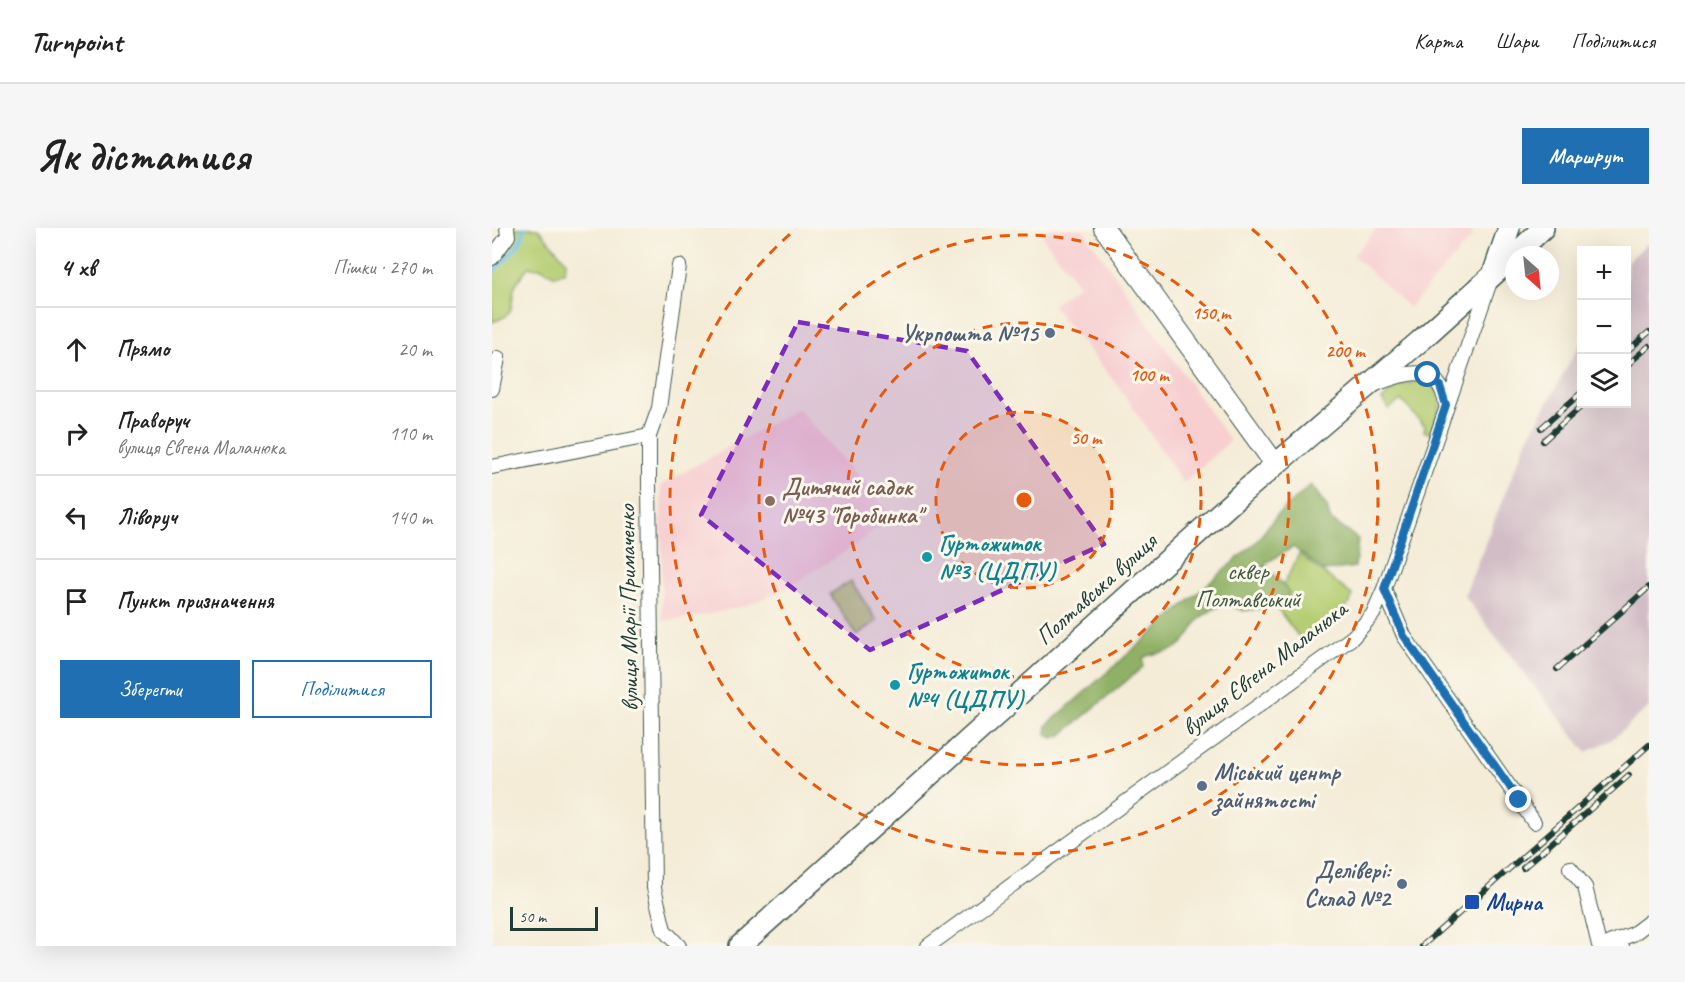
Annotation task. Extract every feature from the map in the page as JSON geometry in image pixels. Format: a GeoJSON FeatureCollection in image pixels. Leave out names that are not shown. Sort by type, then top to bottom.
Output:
{"type":"FeatureCollection","features":[{"type":"Feature","properties":{"kind":"main road"},"geometry":{"type":"LineString","coordinates":[[1104,228],[1275,464]]}},
{"type":"Feature","properties":{"kind":"main road"},"geometry":{"type":"LineString","coordinates":[[1491,278],[1509,228]]}},
{"type":"Feature","properties":{"kind":"main road","name":"вулиця Євгена Маланюка"},"geometry":{"type":"LineString","coordinates":[[1525,246],[1544,228]]}},
{"type":"Feature","properties":{"kind":"main road","name":"вулиця Євгена Маланюка"},"geometry":{"type":"LineString","coordinates":[[1491,278],[1505,265]]}},
{"type":"Feature","properties":{"kind":"main road","name":"Полтавська вулиця"},"geometry":{"type":"LineString","coordinates":[[740,946],[1275,464],[1491,278]]}},
{"type":"Feature","properties":{"kind":"street"},"geometry":{"type":"LineString","coordinates":[[492,258],[508,236],[507,228]]}},
{"type":"Feature","properties":{"kind":"street","name":"вулиця Марії Примаченко"},"geometry":{"type":"LineString","coordinates":[[679,266],[659,408],[650,436],[654,888],[664,930],[679,946]]}},
{"type":"Feature","properties":{"kind":"street","name":"вулиця Євгена Маланюка"},"geometry":{"type":"LineString","coordinates":[[928,946],[1353,637],[1373,614],[1384,589],[1491,278]]}},
{"type":"Feature","properties":{"kind":"street"},"geometry":{"type":"LineString","coordinates":[[492,389],[498,358]]}},
{"type":"Feature","properties":{"kind":"street"},"geometry":{"type":"LineString","coordinates":[[1367,387],[1408,373],[1419,373],[1435,380],[1440,386],[1446,405]]}},
{"type":"Feature","properties":{"kind":"street"},"geometry":{"type":"LineString","coordinates":[[492,468],[650,436]]}},
{"type":"Feature","properties":{"kind":"street"},"geometry":{"type":"LineString","coordinates":[[1384,589],[1404,636],[1534,822]]}},
{"type":"Feature","properties":{"kind":"street"},"geometry":{"type":"LineString","coordinates":[[1570,868],[1585,887],[1598,946]]}},
{"type":"Feature","properties":{"kind":"street"},"geometry":{"type":"LineString","coordinates":[[1598,946],[1617,942],[1649,922]]}},
{"type":"Feature","properties":{"kind":"street"},"geometry":{"type":"LineString","coordinates":[[1598,946],[1622,946]]}},
{"type":"Feature","properties":{"kind":"highlighted area"},"geometry":{"type":"Polygon","coordinates":[[[798,322],[967,351],[1104,544],[870,650],[701,515],[798,322]]]}},
{"type":"Feature","properties":{"kind":"shaded area"},"geometry":{"type":"Polygon","coordinates":[[[1052,228],[1082,228],[1230,441],[1183,483],[1119,387],[1052,305],[1079,285],[1042,236],[1052,228]]]}},
{"type":"Feature","properties":{"kind":"shaded area"},"geometry":{"type":"Polygon","coordinates":[[[1378,228],[1470,228],[1473,236],[1409,308],[1353,255],[1378,228]]]}},
{"type":"Feature","properties":{"kind":"shaded area"},"geometry":{"type":"Polygon","coordinates":[[[1649,242],[1649,707],[1611,740],[1586,752],[1464,596],[1525,444],[1577,349],[1577,408],[1631,408],[1631,258],[1649,242]]]}},
{"type":"Feature","properties":{"kind":"shaded area","name":"Дитячий садок №43 \"Горобинка\""},"geometry":{"type":"Polygon","coordinates":[[[798,408],[892,516],[856,545],[782,591],[744,606],[702,616],[662,621],[661,485],[798,408]]]}},
{"type":"Feature","properties":{"kind":"green space"},"geometry":{"type":"Polygon","coordinates":[[[516,228],[538,228],[566,261],[565,271],[555,276],[542,268],[528,267],[516,284],[510,311],[501,319],[492,322],[492,267],[508,251],[516,228]]]}},
{"type":"Feature","properties":{"kind":"green space"},"geometry":{"type":"Polygon","coordinates":[[[1421,380],[1435,387],[1441,404],[1431,434],[1424,431],[1425,426],[1401,400],[1389,409],[1382,400],[1397,386],[1421,380]]]}},
{"type":"Feature","properties":{"kind":"green space","name":"сквер Полтавський"},"geometry":{"type":"Polygon","coordinates":[[[1311,485],[1327,507],[1330,519],[1358,539],[1355,567],[1324,571],[1293,547],[1264,564],[1289,592],[1284,605],[1243,611],[1226,603],[1213,609],[1198,621],[1188,637],[1178,647],[1143,658],[1143,667],[1060,736],[1053,738],[1046,734],[1047,725],[1256,542],[1278,514],[1311,485]]]}},
{"type":"Feature","properties":{"kind":"green space"},"geometry":{"type":"Polygon","coordinates":[[[1299,554],[1352,595],[1350,603],[1302,641],[1274,604],[1299,554]]]}},
{"type":"Feature","properties":{"kind":"green space"},"geometry":{"type":"Polygon","coordinates":[[[851,581],[877,621],[856,635],[830,594],[851,581]]]}},
{"type":"Feature","properties":{"kind":"waterway"},"geometry":{"type":"LineString","coordinates":[[492,272],[517,246],[524,228]]}},
{"type":"Feature","properties":{"kind":"railway"},"geometry":{"type":"LineString","coordinates":[[1631,348],[1649,332]]}},
{"type":"Feature","properties":{"kind":"railway"},"geometry":{"type":"LineString","coordinates":[[1631,362],[1649,346]]}},
{"type":"Feature","properties":{"kind":"railway"},"geometry":{"type":"LineString","coordinates":[[1541,428],[1577,396]]}},
{"type":"Feature","properties":{"kind":"railway"},"geometry":{"type":"LineString","coordinates":[[1543,441],[1580,408]]}},
{"type":"Feature","properties":{"kind":"railway"},"geometry":{"type":"LineString","coordinates":[[1557,669],[1649,587]]}},
{"type":"Feature","properties":{"kind":"railway"},"geometry":{"type":"LineString","coordinates":[[1422,946],[1649,745]]}},
{"type":"Feature","properties":{"kind":"railway"},"geometry":{"type":"LineString","coordinates":[[1523,868],[1629,775]]}},
{"type":"Feature","properties":{"kind":"place","name":"Укрпошта №15"},"geometry":{"type":"Point","coordinates":[1050,333]}},
{"type":"Feature","properties":{"kind":"place","name":"Дитячий садок №43 \"Горобинка\""},"geometry":{"type":"Point","coordinates":[770,501]}},
{"type":"Feature","properties":{"kind":"place","name":"Гуртожиток №3 (ЦДПУ)"},"geometry":{"type":"Point","coordinates":[927,557]}},
{"type":"Feature","properties":{"kind":"place","name":"Гуртожиток №4 (ЦДПУ)"},"geometry":{"type":"Point","coordinates":[895,685]}},
{"type":"Feature","properties":{"kind":"place","name":"Міський центр зайнятості"},"geometry":{"type":"Point","coordinates":[1202,786]}},
{"type":"Feature","properties":{"kind":"place","name":"Делівері: Склад №2"},"geometry":{"type":"Point","coordinates":[1402,884]}},
{"type":"Feature","properties":{"kind":"place","name":"Мирна"},"geometry":{"type":"Point","coordinates":[1472,902]}},
{"type":"Feature","properties":{"kind":"route"},"geometry":{"type":"LineString","coordinates":[[1428,375],[1440,386],[1446,405],[1384,589],[1404,636],[1519,800]]}}]}
